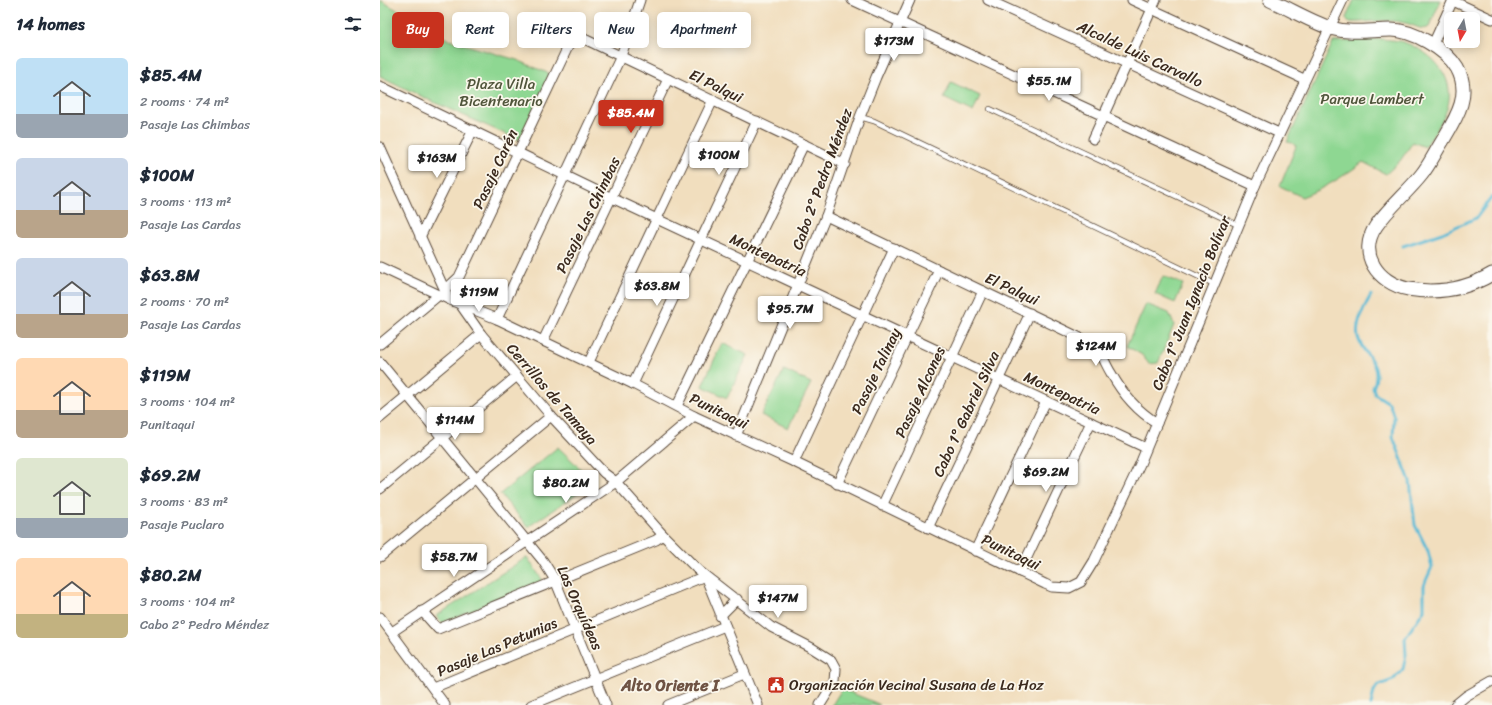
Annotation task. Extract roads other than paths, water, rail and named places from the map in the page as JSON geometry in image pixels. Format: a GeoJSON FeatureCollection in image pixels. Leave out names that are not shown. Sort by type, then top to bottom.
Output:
{"type":"FeatureCollection","features":[{"type":"Feature","properties":{"kind":"street"},"geometry":{"type":"LineString","coordinates":[[497,319],[621,56],[640,0]]}},
{"type":"Feature","properties":{"kind":"street"},"geometry":{"type":"LineString","coordinates":[[852,0],[1255,186]]}},
{"type":"Feature","properties":{"kind":"street","name":"Cabo 2° Pedro Méndez"},"geometry":{"type":"LineString","coordinates":[[736,436],[826,216],[860,117],[910,0]]}},
{"type":"Feature","properties":{"kind":"street","name":"Alcalde Luis Carvallo"},"geometry":{"type":"LineString","coordinates":[[988,0],[1279,133]]}},
{"type":"Feature","properties":{"kind":"street"},"geometry":{"type":"LineString","coordinates":[[1132,0],[1304,79]]}},
{"type":"Feature","properties":{"kind":"street"},"geometry":{"type":"LineString","coordinates":[[1092,139],[1156,0]]}},
{"type":"Feature","properties":{"kind":"street"},"geometry":{"type":"LineString","coordinates":[[1270,0],[1330,28],[1366,32],[1398,31],[1433,44],[1447,55],[1458,69],[1463,86],[1460,110],[1423,173],[1376,226],[1369,246],[1372,261],[1379,274],[1389,283],[1400,287],[1419,290],[1456,289],[1477,283],[1492,274]]}},
{"type":"Feature","properties":{"kind":"street","name":"Cabo 1° Juan Ignacio Bolívar"},"geometry":{"type":"LineString","coordinates":[[1045,584],[1052,587],[1069,588],[1081,582],[1094,561],[1157,423],[1255,186],[1304,79],[1343,0]]}},
{"type":"Feature","properties":{"kind":"street"},"geometry":{"type":"LineString","coordinates":[[1433,44],[1453,1],[1492,19]]}},
{"type":"Feature","properties":{"kind":"street","name":"El Palqui"},"geometry":{"type":"LineString","coordinates":[[586,40],[845,164]]}},
{"type":"Feature","properties":{"kind":"street","name":"Pasaje Carén"},"geometry":{"type":"LineString","coordinates":[[380,344],[459,277],[567,48]]}},
{"type":"Feature","properties":{"kind":"street","name":"Pasaje Las Chimbas"},"geometry":{"type":"LineString","coordinates":[[543,341],[668,79]]}},
{"type":"Feature","properties":{"kind":"street","name":"Montepatria"},"geometry":{"type":"LineString","coordinates":[[380,86],[612,198],[1146,448]]}},
{"type":"Feature","properties":{"kind":"street"},"geometry":{"type":"LineString","coordinates":[[589,362],[713,100]]}},
{"type":"Feature","properties":{"kind":"street"},"geometry":{"type":"LineString","coordinates":[[634,384],[757,121]]}},
{"type":"Feature","properties":{"kind":"street"},"geometry":{"type":"LineString","coordinates":[[420,237],[473,130]]}},
{"type":"Feature","properties":{"kind":"street"},"geometry":{"type":"LineString","coordinates":[[677,406],[804,144]]}},
{"type":"Feature","properties":{"kind":"street"},"geometry":{"type":"LineString","coordinates":[[380,147],[420,237],[442,292]]}},
{"type":"Feature","properties":{"kind":"street","name":"El Palqui"},"geometry":{"type":"LineString","coordinates":[[826,216],[1085,339],[1096,347],[1115,380],[1128,398],[1142,413],[1157,423]]}},
{"type":"Feature","properties":{"kind":"street"},"geometry":{"type":"LineString","coordinates":[[794,462],[894,248]]}},
{"type":"Feature","properties":{"kind":"street","name":"Punitaqui"},"geometry":{"type":"LineString","coordinates":[[380,267],[442,292],[450,300],[497,319],[589,362],[694,416],[794,462],[1045,584]]}},
{"type":"Feature","properties":{"kind":"street","name":"Pasaje Talinay"},"geometry":{"type":"LineString","coordinates":[[837,484],[939,270]]}},
{"type":"Feature","properties":{"kind":"street","name":"Pasaje Alcones"},"geometry":{"type":"LineString","coordinates":[[882,506],[983,291]]}},
{"type":"Feature","properties":{"kind":"street","name":"Cerrillos de Tamaya"},"geometry":{"type":"LineString","coordinates":[[460,304],[481,334],[551,416],[604,474],[616,482],[663,534],[705,576],[737,599],[771,627],[812,648],[834,664],[836,669],[835,681],[820,705]]}},
{"type":"Feature","properties":{"kind":"street","name":"Cabo 1° Gabriel Silva"},"geometry":{"type":"LineString","coordinates":[[928,528],[1030,313]]}},
{"type":"Feature","properties":{"kind":"street"},"geometry":{"type":"LineString","coordinates":[[380,418],[481,334]]}},
{"type":"Feature","properties":{"kind":"street","name":"Las Orquídeas"},"geometry":{"type":"LineString","coordinates":[[380,362],[540,556],[555,580],[606,705]]}},
{"type":"Feature","properties":{"kind":"street"},"geometry":{"type":"LineString","coordinates":[[380,489],[517,376]]}},
{"type":"Feature","properties":{"kind":"street"},"geometry":{"type":"LineString","coordinates":[[976,551],[1046,401]]}},
{"type":"Feature","properties":{"kind":"street"},"geometry":{"type":"LineString","coordinates":[[380,557],[551,416]]}},
{"type":"Feature","properties":{"kind":"street"},"geometry":{"type":"LineString","coordinates":[[392,632],[616,482],[694,416]]}},
{"type":"Feature","properties":{"kind":"street"},"geometry":{"type":"LineString","coordinates":[[1020,572],[1091,422]]}},
{"type":"Feature","properties":{"kind":"street"},"geometry":{"type":"LineString","coordinates":[[422,611],[438,629],[656,540],[663,534]]}},
{"type":"Feature","properties":{"kind":"street"},"geometry":{"type":"LineString","coordinates":[[705,576],[724,626],[758,705]]}},
{"type":"Feature","properties":{"kind":"street","name":"Pasaje Las Petunias"},"geometry":{"type":"LineString","coordinates":[[433,688],[705,576]]}},
{"type":"Feature","properties":{"kind":"street"},"geometry":{"type":"LineString","coordinates":[[720,616],[737,599]]}},
{"type":"Feature","properties":{"kind":"street"},"geometry":{"type":"LineString","coordinates":[[380,617],[445,705]]}},
{"type":"Feature","properties":{"kind":"street"},"geometry":{"type":"LineString","coordinates":[[531,705],[724,626]]}},
{"type":"Feature","properties":{"kind":"street"},"geometry":{"type":"LineString","coordinates":[[668,705],[744,674]]}},
{"type":"Feature","properties":{"kind":"street"},"geometry":{"type":"LineString","coordinates":[[1455,705],[1466,696],[1492,682]]}},
{"type":"Feature","properties":{"kind":"lane"},"geometry":{"type":"LineString","coordinates":[[990,109],[1238,225]]}},
{"type":"Feature","properties":{"kind":"lane"},"geometry":{"type":"LineString","coordinates":[[860,117],[874,121],[1214,284]]}},
{"type":"Feature","properties":{"kind":"waterway"},"geometry":{"type":"LineString","coordinates":[[1403,246],[1442,233],[1476,218],[1492,197]]}},
{"type":"Feature","properties":{"kind":"waterway"},"geometry":{"type":"LineString","coordinates":[[1371,295],[1359,321],[1357,332],[1358,337],[1374,366],[1376,380],[1373,388],[1375,394],[1389,403],[1394,417],[1393,437],[1410,481],[1415,525],[1428,551],[1432,567],[1424,585],[1424,610],[1405,638],[1406,655],[1403,669],[1393,680],[1377,686],[1374,691],[1371,705]]}},
{"type":"Feature","properties":{"kind":"place","name":"Organización Vecinal Susana de La Hoz"},"geometry":{"type":"Point","coordinates":[776,685]}},
{"type":"Feature","properties":{"kind":"district","name":"Alto Oriente I"},"geometry":{"type":"Point","coordinates":[670,685]}},
{"type":"Feature","properties":{"kind":"park label","name":"Plaza Villa Bicentenario"},"geometry":{"type":"Point","coordinates":[501,92]}},
{"type":"Feature","properties":{"kind":"park label","name":"Parque Lambert"},"geometry":{"type":"Point","coordinates":[1372,99]}}]}
